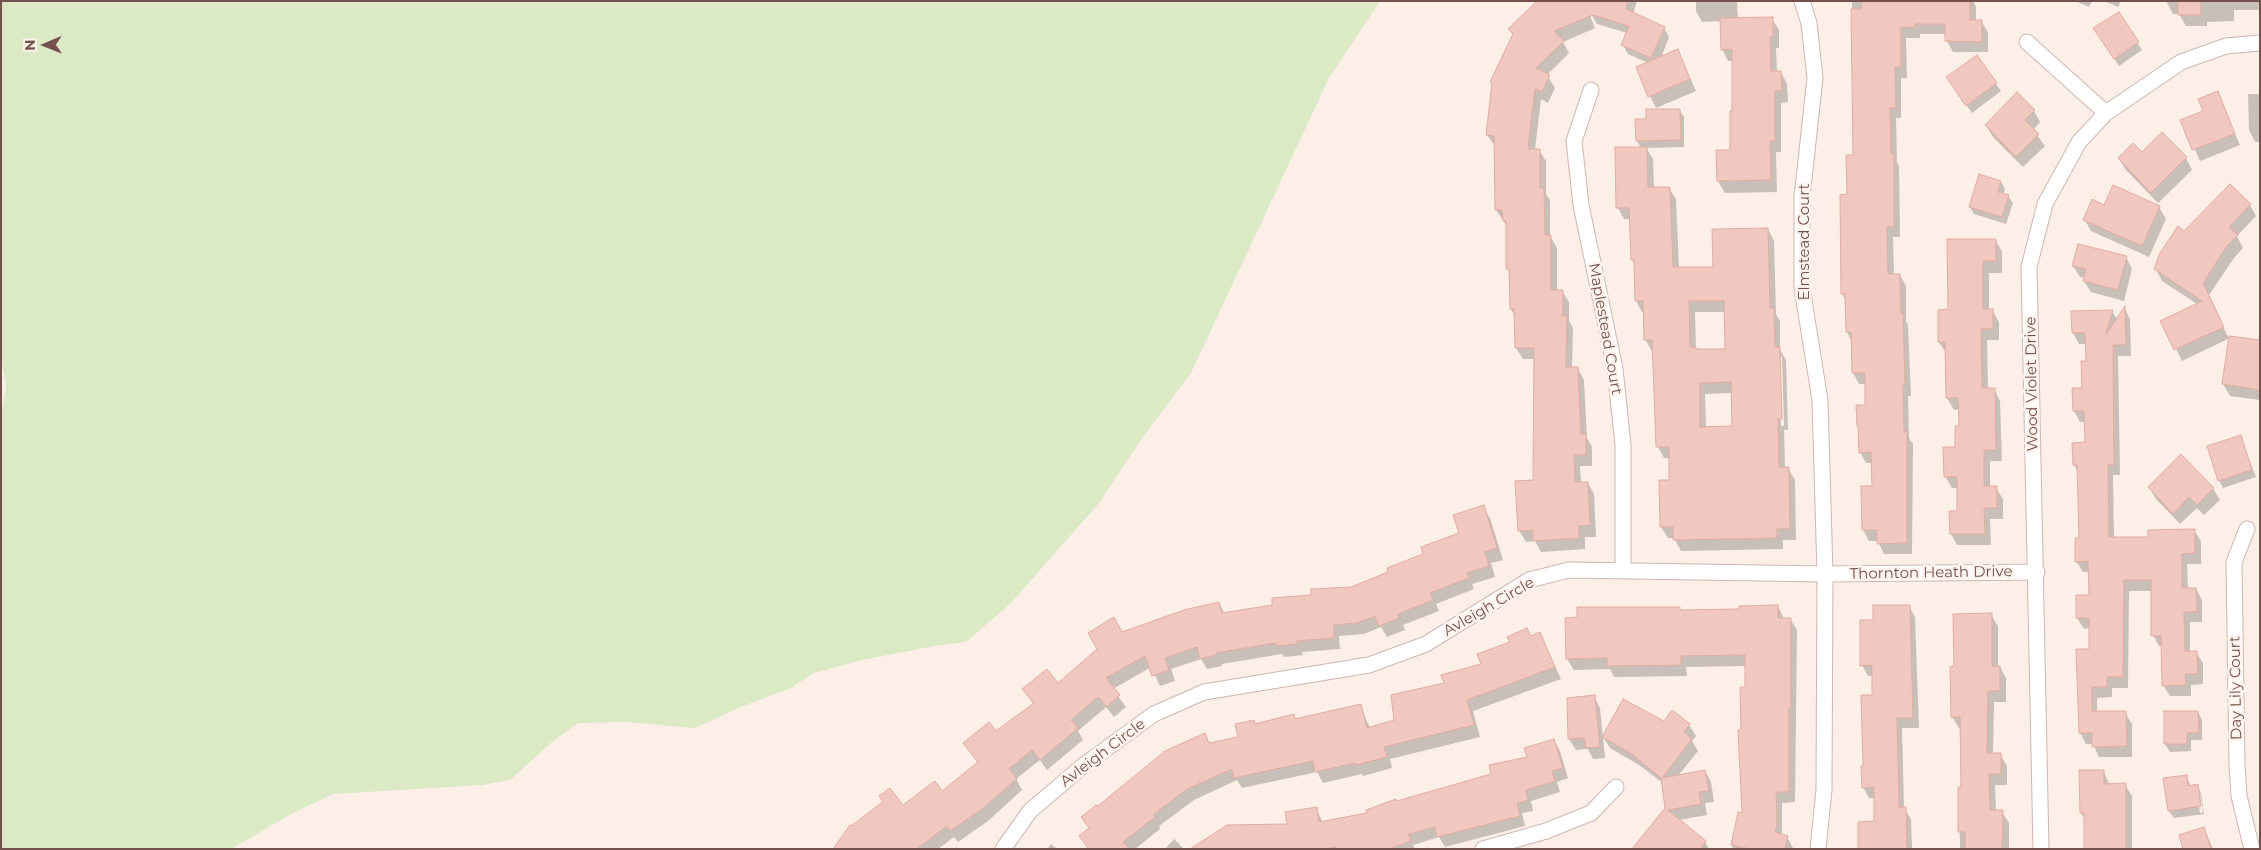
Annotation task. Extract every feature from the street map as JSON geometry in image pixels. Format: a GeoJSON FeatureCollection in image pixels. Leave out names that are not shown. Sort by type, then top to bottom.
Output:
{"type":"FeatureCollection","features":[{"type":"Feature","properties":{"kind":"street","name":"Elmstead Court"},"geometry":{"type":"LineString","coordinates":[[1802,1],[1809,23],[1816,78],[1802,198],[1802,288],[1820,400],[1825,574]]}},
{"type":"Feature","properties":{"kind":"street"},"geometry":{"type":"LineString","coordinates":[[2027,42],[2106,113]]}},
{"type":"Feature","properties":{"kind":"street","name":"Wood Violet Drive"},"geometry":{"type":"LineString","coordinates":[[2041,849],[2037,572],[2029,267],[2045,204],[2079,142],[2106,113],[2181,62],[2226,46],[2260,43]]}},
{"type":"Feature","properties":{"kind":"street","name":"Maplestead Court"},"geometry":{"type":"LineString","coordinates":[[1591,90],[1574,141],[1581,205],[1615,369],[1623,445],[1623,572]]}},
{"type":"Feature","properties":{"kind":"street","name":"Day Lily Court"},"geometry":{"type":"LineString","coordinates":[[2247,528],[2234,562],[2237,766],[2239,796],[2252,849]]}},
{"type":"Feature","properties":{"kind":"street","name":"Avleigh Circle"},"geometry":{"type":"LineString","coordinates":[[1003,849],[1030,811],[1084,765],[1154,714],[1204,692],[1369,665],[1426,644],[1529,580],[1568,570],[1825,574]]}},
{"type":"Feature","properties":{"kind":"street","name":"Thornton Heath Drive"},"geometry":{"type":"LineString","coordinates":[[1825,574],[2037,572]]}},
{"type":"Feature","properties":{"kind":"street"},"geometry":{"type":"LineString","coordinates":[[1818,849],[1824,790],[1825,574]]}},
{"type":"Feature","properties":{"kind":"street"},"geometry":{"type":"LineString","coordinates":[[1483,849],[1546,831],[1591,813],[1616,787]]}},
{"type":"Feature","properties":{"kind":"green space"},"geometry":{"type":"Polygon","coordinates":[[[1,1],[1380,1],[1329,78],[1191,373],[1140,441],[1099,503],[1011,603],[966,642],[934,646],[862,660],[814,673],[789,689],[743,706],[695,728],[626,722],[578,723],[552,742],[510,780],[482,785],[333,794],[291,814],[231,849],[1,849],[1,414],[6,388],[1,358],[1,1]]]}},
{"type":"Feature","properties":{"kind":"building"},"geometry":{"type":"Polygon","coordinates":[[[1537,1],[1628,1],[1626,9],[1665,27],[1651,58],[1621,45],[1629,26],[1593,15],[1554,31],[1564,41],[1536,68],[1550,75],[1542,92],[1535,89],[1528,149],[1540,149],[1540,188],[1544,188],[1545,235],[1551,235],[1551,290],[1563,290],[1563,316],[1567,316],[1566,367],[1578,367],[1581,434],[1586,434],[1586,455],[1574,455],[1575,482],[1588,482],[1590,525],[1579,526],[1579,538],[1533,541],[1533,530],[1518,531],[1515,481],[1533,480],[1534,348],[1515,348],[1514,309],[1510,309],[1509,269],[1506,269],[1506,221],[1503,221],[1502,210],[1495,210],[1494,136],[1486,135],[1492,83],[1490,82],[1513,34],[1508,29],[1537,1]]]}},
{"type":"Feature","properties":{"kind":"building"},"geometry":{"type":"Polygon","coordinates":[[[1862,1],[1970,1],[1970,20],[1982,20],[1982,42],[1945,41],[1945,24],[1915,24],[1915,27],[1901,28],[1901,67],[1895,67],[1896,108],[1890,108],[1891,154],[1894,154],[1894,227],[1887,227],[1888,274],[1900,274],[1901,313],[1903,312],[1904,432],[1907,431],[1907,543],[1877,544],[1877,530],[1862,530],[1861,486],[1872,486],[1871,452],[1859,453],[1857,426],[1856,405],[1865,405],[1865,373],[1852,373],[1851,332],[1846,332],[1845,294],[1841,294],[1840,195],[1847,194],[1846,155],[1853,155],[1851,9],[1862,9],[1862,1]]]}},
{"type":"Feature","properties":{"kind":"building"},"geometry":{"type":"Polygon","coordinates":[[[2178,1],[2201,1],[2201,15],[2178,15],[2178,1]]]}},
{"type":"Feature","properties":{"kind":"building"},"geometry":{"type":"Polygon","coordinates":[[[2119,12],[2139,42],[2114,59],[2093,28],[2119,12]]]}},
{"type":"Feature","properties":{"kind":"building"},"geometry":{"type":"Polygon","coordinates":[[[1773,17],[1773,37],[1770,37],[1771,71],[1781,71],[1782,91],[1775,91],[1775,141],[1770,141],[1771,180],[1717,181],[1716,150],[1730,150],[1730,111],[1732,111],[1732,49],[1721,50],[1720,18],[1773,17]]]}},
{"type":"Feature","properties":{"kind":"building"},"geometry":{"type":"Polygon","coordinates":[[[1678,49],[1690,79],[1648,97],[1636,67],[1678,49]]]}},
{"type":"Feature","properties":{"kind":"building"},"geometry":{"type":"Polygon","coordinates":[[[1977,55],[1997,83],[1966,106],[1946,77],[1977,55]]]}},
{"type":"Feature","properties":{"kind":"building"},"geometry":{"type":"Polygon","coordinates":[[[2218,91],[2235,134],[2192,150],[2180,120],[2203,111],[2198,99],[2218,91]]]}},
{"type":"Feature","properties":{"kind":"building"},"geometry":{"type":"Polygon","coordinates":[[[2017,92],[2035,110],[2025,120],[2039,134],[2016,157],[1985,125],[2017,92]]]}},
{"type":"Feature","properties":{"kind":"building"},"geometry":{"type":"Polygon","coordinates":[[[1646,109],[1680,109],[1681,140],[1636,141],[1635,119],[1646,119],[1646,109]]]}},
{"type":"Feature","properties":{"kind":"building"},"geometry":{"type":"Polygon","coordinates":[[[2162,132],[2187,157],[2151,193],[2118,158],[2133,143],[2142,152],[2162,132]]]}},
{"type":"Feature","properties":{"kind":"building"},"geometry":{"type":"Polygon","coordinates":[[[1615,147],[1647,147],[1648,187],[1670,187],[1673,267],[1713,267],[1712,229],[1768,228],[1770,308],[1774,308],[1775,347],[1780,347],[1782,419],[1778,419],[1779,467],[1789,467],[1790,529],[1777,529],[1777,538],[1673,540],[1673,527],[1660,527],[1659,480],[1669,480],[1669,447],[1656,447],[1652,340],[1644,340],[1643,301],[1635,301],[1634,260],[1631,260],[1629,208],[1616,208],[1615,147]],[[1689,301],[1690,347],[1696,347],[1696,349],[1725,349],[1724,301],[1689,301]],[[1731,382],[1700,383],[1700,427],[1732,426],[1731,382]]]}},
{"type":"Feature","properties":{"kind":"building"},"geometry":{"type":"Polygon","coordinates":[[[1979,174],[2001,181],[1998,192],[2009,195],[2002,217],[1969,207],[1979,174]]]}},
{"type":"Feature","properties":{"kind":"building"},"geometry":{"type":"Polygon","coordinates":[[[2230,184],[2251,204],[2229,227],[2238,235],[2227,246],[2203,283],[2224,327],[2174,350],[2160,321],[2202,301],[2154,269],[2160,253],[2178,226],[2184,231],[2230,184]]]}},
{"type":"Feature","properties":{"kind":"building"},"geometry":{"type":"Polygon","coordinates":[[[2113,185],[2160,206],[2142,246],[2083,220],[2092,199],[2104,205],[2113,185]]]}},
{"type":"Feature","properties":{"kind":"building"},"geometry":{"type":"Polygon","coordinates":[[[1947,239],[1996,239],[1996,261],[1983,261],[1983,309],[1993,309],[1993,329],[1981,329],[1982,388],[1995,388],[1996,450],[1984,450],[1984,486],[1997,486],[1997,508],[1984,508],[1985,534],[1950,534],[1949,511],[1957,511],[1957,477],[1944,477],[1943,447],[1955,447],[1955,426],[1959,426],[1958,398],[1946,398],[1945,342],[1938,342],[1938,310],[1948,309],[1947,239]]]}},
{"type":"Feature","properties":{"kind":"building"},"geometry":{"type":"Polygon","coordinates":[[[2078,244],[2127,256],[2118,290],[2083,281],[2086,269],[2072,266],[2078,244]]]}},
{"type":"Feature","properties":{"kind":"building"},"geometry":{"type":"Polygon","coordinates":[[[2125,306],[2126,345],[2113,345],[2114,465],[2108,465],[2109,537],[2148,537],[2148,530],[2195,529],[2195,553],[2182,554],[2182,588],[2196,588],[2197,612],[2184,612],[2185,651],[2197,651],[2198,674],[2185,674],[2186,685],[2162,686],[2161,636],[2151,636],[2151,580],[2124,580],[2123,677],[2107,677],[2107,687],[2092,687],[2092,711],[2126,711],[2127,746],[2092,747],[2092,733],[2079,733],[2076,649],[2089,649],[2089,618],[2076,618],[2076,595],[2089,595],[2088,561],[2075,562],[2075,538],[2079,538],[2077,465],[2073,465],[2072,443],[2085,442],[2084,411],[2073,411],[2072,388],[2082,388],[2081,361],[2086,361],[2085,333],[2072,333],[2071,311],[2113,310],[2106,334],[2125,306]]]}},
{"type":"Feature","properties":{"kind":"building"},"geometry":{"type":"Polygon","coordinates":[[[2229,336],[2260,340],[2260,390],[2222,384],[2229,336]]]}},
{"type":"Feature","properties":{"kind":"building"},"geometry":{"type":"Polygon","coordinates":[[[2241,435],[2252,470],[2218,481],[2207,446],[2241,435]]]}},
{"type":"Feature","properties":{"kind":"building"},"geometry":{"type":"Polygon","coordinates":[[[2181,454],[2214,488],[2197,505],[2189,497],[2173,514],[2148,487],[2181,454]]]}},
{"type":"Feature","properties":{"kind":"building"},"geometry":{"type":"Polygon","coordinates":[[[1484,505],[1497,548],[1485,552],[1489,566],[1467,573],[1469,578],[1430,593],[1433,600],[1398,614],[1399,618],[1379,626],[1375,616],[1357,623],[1334,625],[1334,638],[1297,641],[1297,644],[1276,646],[1276,643],[1216,653],[1216,655],[1200,659],[1197,647],[1165,658],[1169,670],[1152,676],[1145,656],[1106,678],[1120,695],[1107,707],[1098,697],[1071,720],[1078,728],[1040,760],[1032,750],[1009,769],[1017,779],[982,809],[950,831],[947,826],[917,849],[833,849],[850,825],[883,802],[879,796],[890,788],[903,805],[935,781],[942,791],[978,762],[963,743],[989,722],[996,731],[1034,703],[1022,689],[1047,669],[1058,683],[1097,649],[1088,633],[1114,617],[1122,632],[1184,610],[1219,602],[1222,613],[1272,605],[1272,598],[1311,595],[1311,589],[1351,587],[1388,572],[1387,568],[1423,554],[1421,547],[1459,533],[1453,515],[1484,505]]]}},
{"type":"Feature","properties":{"kind":"building"},"geometry":{"type":"Polygon","coordinates":[[[1778,605],[1778,618],[1791,618],[1791,708],[1789,708],[1789,792],[1776,792],[1777,823],[1775,832],[1788,836],[1785,849],[1750,849],[1731,845],[1738,812],[1742,813],[1738,730],[1741,730],[1740,687],[1745,687],[1745,655],[1681,656],[1681,665],[1607,666],[1607,658],[1566,659],[1565,618],[1577,617],[1577,607],[1680,607],[1680,610],[1739,609],[1739,606],[1778,605]]]}},
{"type":"Feature","properties":{"kind":"building"},"geometry":{"type":"Polygon","coordinates":[[[1873,605],[1910,605],[1913,718],[1897,718],[1899,807],[1906,807],[1907,849],[1858,849],[1858,822],[1874,821],[1874,787],[1862,788],[1861,766],[1863,766],[1861,695],[1872,695],[1872,665],[1860,666],[1860,620],[1873,620],[1873,605]]]}},
{"type":"Feature","properties":{"kind":"building"},"geometry":{"type":"Polygon","coordinates":[[[1992,613],[1992,666],[2000,666],[2000,691],[1988,691],[1987,753],[2001,753],[2001,774],[1989,774],[1990,810],[2003,810],[2002,849],[1965,849],[1965,832],[1958,832],[1958,787],[1961,787],[1960,717],[1951,717],[1950,667],[1954,666],[1953,614],[1992,613]]]}},
{"type":"Feature","properties":{"kind":"building"},"geometry":{"type":"Polygon","coordinates":[[[1527,628],[1531,636],[1540,632],[1555,667],[1467,700],[1474,725],[1384,747],[1387,757],[1356,765],[1355,763],[1315,772],[1313,761],[1234,778],[1232,769],[1187,789],[1153,815],[1155,817],[1123,842],[1129,849],[1089,849],[1079,836],[1089,828],[1081,817],[1096,805],[1098,806],[1165,751],[1205,733],[1209,743],[1238,737],[1235,724],[1254,720],[1255,724],[1294,714],[1295,719],[1361,704],[1367,728],[1394,720],[1391,695],[1444,683],[1441,675],[1481,664],[1477,654],[1510,642],[1507,637],[1527,628]]]}},
{"type":"Feature","properties":{"kind":"building"},"geometry":{"type":"Polygon","coordinates":[[[1595,695],[1600,747],[1586,748],[1584,738],[1568,739],[1567,698],[1595,695]]]}},
{"type":"Feature","properties":{"kind":"building"},"geometry":{"type":"Polygon","coordinates":[[[1623,699],[1664,721],[1672,710],[1690,724],[1684,732],[1692,739],[1662,778],[1705,770],[1709,791],[1699,792],[1701,804],[1668,810],[1706,841],[1700,849],[1632,849],[1665,808],[1661,778],[1632,754],[1602,737],[1623,699]]]}},
{"type":"Feature","properties":{"kind":"building"},"geometry":{"type":"Polygon","coordinates":[[[2164,711],[2198,711],[2199,733],[2187,733],[2187,744],[2164,744],[2164,711]]]}},
{"type":"Feature","properties":{"kind":"building"},"geometry":{"type":"Polygon","coordinates":[[[1554,739],[1563,768],[1552,771],[1555,781],[1526,790],[1528,800],[1517,803],[1520,816],[1437,837],[1435,827],[1408,834],[1411,841],[1389,849],[1336,849],[1336,847],[1322,849],[1190,849],[1227,825],[1287,824],[1285,812],[1317,807],[1319,822],[1367,813],[1366,810],[1396,799],[1397,801],[1491,774],[1489,765],[1527,757],[1524,748],[1554,739]]]}},
{"type":"Feature","properties":{"kind":"building"},"geometry":{"type":"Polygon","coordinates":[[[2079,770],[2104,770],[2104,784],[2126,783],[2126,849],[2084,849],[2084,813],[2080,813],[2079,770]]]}},
{"type":"Feature","properties":{"kind":"building"},"geometry":{"type":"Polygon","coordinates":[[[2187,775],[2188,786],[2198,784],[2201,806],[2168,811],[2163,778],[2187,775]]]}},
{"type":"Feature","properties":{"kind":"building"},"geometry":{"type":"Polygon","coordinates":[[[2204,827],[2211,849],[2183,849],[2179,835],[2204,827]]]}}]}
